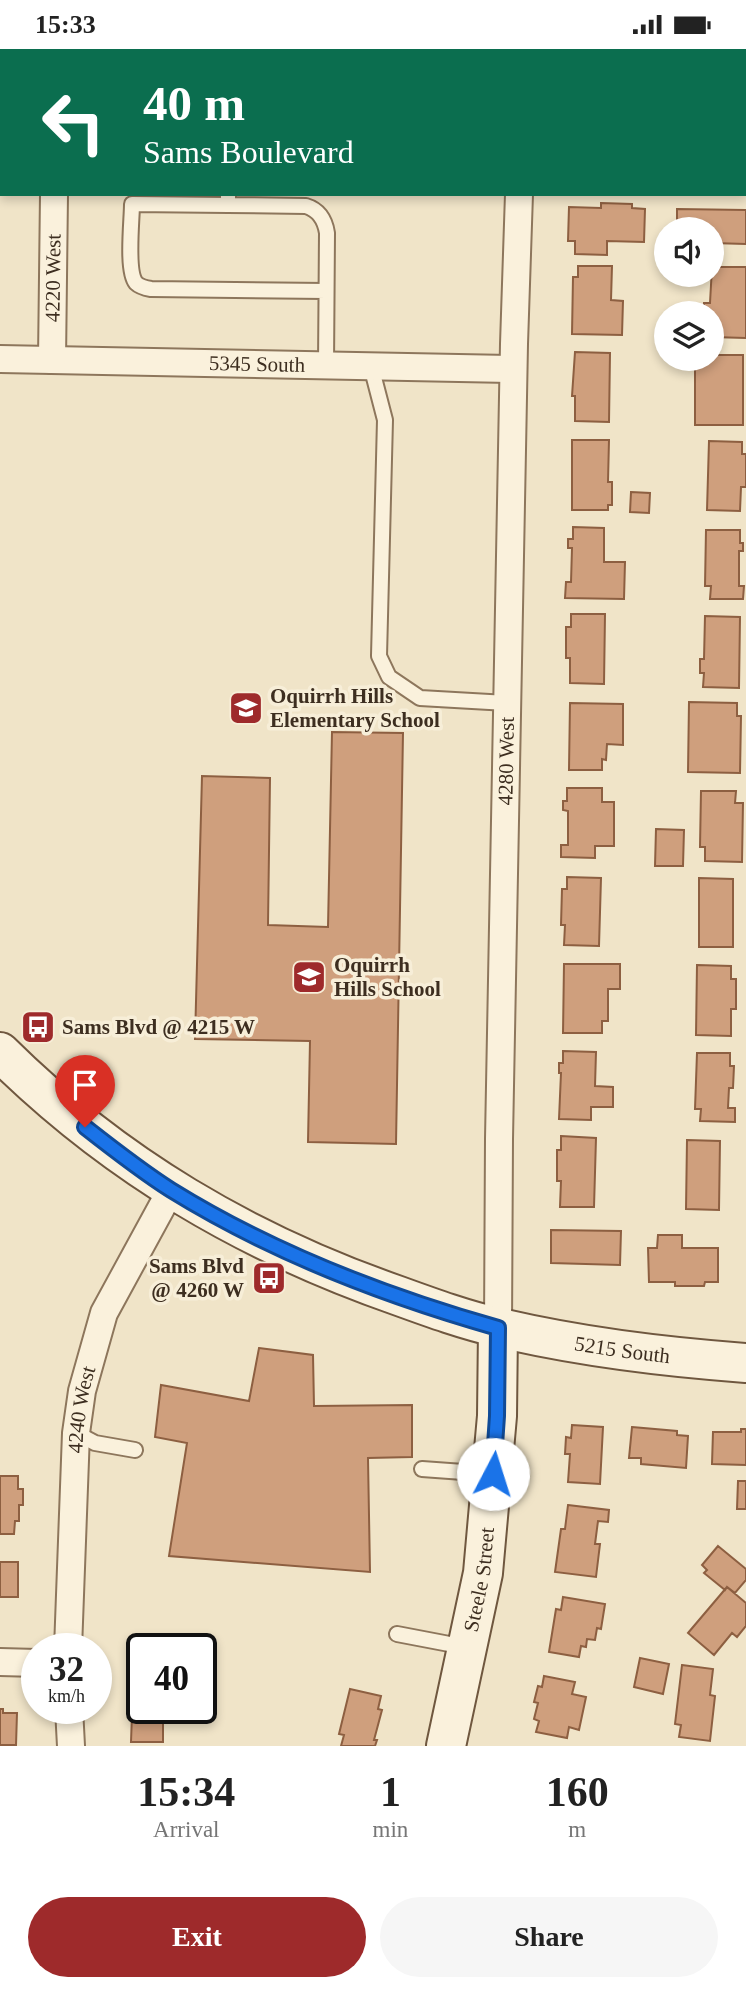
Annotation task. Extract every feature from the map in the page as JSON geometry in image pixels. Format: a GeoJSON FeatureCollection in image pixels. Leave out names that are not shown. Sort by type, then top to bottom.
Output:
{"type":"FeatureCollection","features":[{"type":"Feature","properties":{"kind":"street","name":"4220 West"},"geometry":{"type":"LineString","coordinates":[[52,359],[54,196]]}},
{"type":"Feature","properties":{"kind":"street","name":"4280 West"},"geometry":{"type":"LineString","coordinates":[[498,1328],[496,1265],[513,369],[519,196]]}},
{"type":"Feature","properties":{"kind":"street","name":"5345 South"},"geometry":{"type":"LineString","coordinates":[[0,359],[513,369]]}},
{"type":"Feature","properties":{"kind":"street","name":"5215 South"},"geometry":{"type":"LineString","coordinates":[[0,1052],[68,1114],[172,1190],[262,1239],[356,1281],[498,1328],[590,1346],[688,1359],[746,1363]]}},
{"type":"Feature","properties":{"kind":"street","name":"4240 West"},"geometry":{"type":"LineString","coordinates":[[69,1633],[76,1433],[82,1391],[104,1313],[172,1190]]}},
{"type":"Feature","properties":{"kind":"street","name":"Steele Street"},"geometry":{"type":"LineString","coordinates":[[446,1746],[484,1573],[497,1416],[498,1328]]}},
{"type":"Feature","properties":{"kind":"street"},"geometry":{"type":"LineString","coordinates":[[0,1662],[21,1663]]}},
{"type":"Feature","properties":{"kind":"street"},"geometry":{"type":"LineString","coordinates":[[70,1724],[71,1746]]}},
{"type":"Feature","properties":{"kind":"lane"},"geometry":{"type":"LineString","coordinates":[[326,291],[142,288],[134,281],[131,264],[132,204],[228,199],[314,209],[326,224],[326,291],[326,365]]}},
{"type":"Feature","properties":{"kind":"lane"},"geometry":{"type":"LineString","coordinates":[[371,366],[385,420],[379,656],[389,677],[420,698],[507,703]]}},
{"type":"Feature","properties":{"kind":"lane"},"geometry":{"type":"LineString","coordinates":[[76,1433],[95,1443],[135,1450]]}},
{"type":"Feature","properties":{"kind":"lane"},"geometry":{"type":"LineString","coordinates":[[422,1469],[493,1474]]}},
{"type":"Feature","properties":{"kind":"lane"},"geometry":{"type":"LineString","coordinates":[[397,1634],[468,1647]]}},
{"type":"Feature","properties":{"kind":"building"},"geometry":{"type":"Polygon","coordinates":[[[601,203],[632,204],[632,208],[645,209],[644,242],[607,241],[607,255],[575,254],[575,241],[568,241],[569,207],[601,208],[601,203]]]}},
{"type":"Feature","properties":{"kind":"building"},"geometry":{"type":"Polygon","coordinates":[[[677,209],[746,210],[746,244],[724,243],[724,217],[677,217],[677,209]]]}},
{"type":"Feature","properties":{"kind":"building"},"geometry":{"type":"Polygon","coordinates":[[[578,266],[612,266],[611,300],[623,301],[622,335],[572,334],[573,277],[578,277],[578,266]]]}},
{"type":"Feature","properties":{"kind":"building"},"geometry":{"type":"Polygon","coordinates":[[[724,267],[746,267],[746,338],[724,337],[724,301],[710,301],[711,287],[724,287],[724,267]]]}},
{"type":"Feature","properties":{"kind":"building"},"geometry":{"type":"Polygon","coordinates":[[[575,352],[610,353],[609,422],[575,421],[575,396],[572,396],[575,352]]]}},
{"type":"Feature","properties":{"kind":"building"},"geometry":{"type":"Polygon","coordinates":[[[724,355],[743,355],[743,425],[695,425],[695,371],[724,371],[724,355]]]}},
{"type":"Feature","properties":{"kind":"building"},"geometry":{"type":"Polygon","coordinates":[[[572,440],[609,440],[608,482],[612,482],[612,505],[608,505],[608,510],[572,510],[572,440]]]}},
{"type":"Feature","properties":{"kind":"building"},"geometry":{"type":"Polygon","coordinates":[[[709,441],[742,442],[742,454],[746,454],[746,487],[741,487],[740,511],[707,510],[709,441]]]}},
{"type":"Feature","properties":{"kind":"building"},"geometry":{"type":"Polygon","coordinates":[[[631,492],[650,493],[649,513],[630,512],[631,492]]]}},
{"type":"Feature","properties":{"kind":"building"},"geometry":{"type":"Polygon","coordinates":[[[573,527],[604,528],[604,562],[625,562],[624,599],[565,598],[566,582],[571,582],[572,548],[568,548],[568,539],[573,539],[573,527]]]}},
{"type":"Feature","properties":{"kind":"building"},"geometry":{"type":"Polygon","coordinates":[[[706,530],[740,530],[743,551],[739,551],[739,586],[744,586],[743,599],[710,599],[711,586],[705,586],[706,530]]]}},
{"type":"Feature","properties":{"kind":"building"},"geometry":{"type":"Polygon","coordinates":[[[571,614],[605,614],[604,684],[570,683],[570,658],[566,658],[566,627],[571,627],[571,614]]]}},
{"type":"Feature","properties":{"kind":"building"},"geometry":{"type":"Polygon","coordinates":[[[705,616],[740,617],[739,688],[703,687],[704,673],[700,673],[700,659],[704,659],[705,616]]]}},
{"type":"Feature","properties":{"kind":"building"},"geometry":{"type":"Polygon","coordinates":[[[689,702],[737,703],[737,716],[741,716],[740,773],[688,772],[689,702]]]}},
{"type":"Feature","properties":{"kind":"building"},"geometry":{"type":"Polygon","coordinates":[[[570,703],[623,704],[623,745],[607,744],[602,770],[569,770],[570,703]]]}},
{"type":"Feature","properties":{"kind":"building"},"geometry":{"type":"Polygon","coordinates":[[[332,732],[403,733],[396,1144],[308,1142],[310,1041],[195,1039],[202,776],[270,778],[268,925],[328,927],[332,732]]]}},
{"type":"Feature","properties":{"kind":"building"},"geometry":{"type":"Polygon","coordinates":[[[567,788],[602,788],[602,802],[614,802],[614,846],[595,846],[595,858],[561,857],[561,845],[568,845],[568,811],[563,810],[563,801],[567,801],[567,788]]]}},
{"type":"Feature","properties":{"kind":"building"},"geometry":{"type":"Polygon","coordinates":[[[701,791],[736,791],[735,803],[743,803],[742,862],[705,861],[705,847],[700,847],[701,791]]]}},
{"type":"Feature","properties":{"kind":"building"},"geometry":{"type":"Polygon","coordinates":[[[656,829],[684,830],[683,866],[655,866],[656,829]]]}},
{"type":"Feature","properties":{"kind":"building"},"geometry":{"type":"Polygon","coordinates":[[[567,877],[601,878],[599,946],[564,945],[565,925],[561,925],[562,889],[567,889],[567,877]]]}},
{"type":"Feature","properties":{"kind":"building"},"geometry":{"type":"Polygon","coordinates":[[[699,878],[733,879],[733,947],[699,947],[699,878]]]}},
{"type":"Feature","properties":{"kind":"building"},"geometry":{"type":"Polygon","coordinates":[[[564,964],[620,964],[620,989],[608,989],[608,1021],[602,1021],[602,1033],[563,1033],[564,964]]]}},
{"type":"Feature","properties":{"kind":"building"},"geometry":{"type":"Polygon","coordinates":[[[697,965],[731,966],[731,979],[736,979],[736,1009],[731,1009],[731,1036],[696,1035],[697,965]]]}},
{"type":"Feature","properties":{"kind":"building"},"geometry":{"type":"Polygon","coordinates":[[[563,1051],[596,1052],[595,1086],[613,1087],[613,1107],[591,1107],[591,1120],[559,1119],[559,1063],[563,1063],[563,1051]]]}},
{"type":"Feature","properties":{"kind":"building"},"geometry":{"type":"Polygon","coordinates":[[[697,1053],[730,1053],[730,1066],[734,1066],[733,1088],[729,1088],[728,1108],[735,1108],[735,1122],[700,1121],[701,1109],[695,1109],[697,1053]]]}},
{"type":"Feature","properties":{"kind":"building"},"geometry":{"type":"Polygon","coordinates":[[[561,1136],[596,1138],[594,1207],[560,1207],[561,1181],[557,1181],[557,1150],[561,1150],[561,1136]]]}},
{"type":"Feature","properties":{"kind":"building"},"geometry":{"type":"Polygon","coordinates":[[[687,1140],[720,1141],[719,1210],[686,1209],[687,1140]]]}},
{"type":"Feature","properties":{"kind":"building"},"geometry":{"type":"Polygon","coordinates":[[[551,1230],[621,1231],[620,1265],[551,1263],[551,1230]]]}},
{"type":"Feature","properties":{"kind":"building"},"geometry":{"type":"Polygon","coordinates":[[[658,1235],[682,1235],[682,1248],[718,1248],[718,1282],[705,1282],[704,1286],[675,1286],[675,1282],[649,1282],[648,1248],[657,1248],[658,1235]]]}},
{"type":"Feature","properties":{"kind":"building"},"geometry":{"type":"Polygon","coordinates":[[[259,1348],[313,1355],[314,1406],[412,1405],[412,1457],[368,1458],[370,1572],[169,1556],[187,1443],[155,1437],[161,1385],[249,1401],[259,1348]]]}},
{"type":"Feature","properties":{"kind":"building"},"geometry":{"type":"Polygon","coordinates":[[[572,1425],[603,1427],[600,1484],[568,1482],[570,1454],[565,1454],[566,1437],[571,1438],[572,1425]]]}},
{"type":"Feature","properties":{"kind":"building"},"geometry":{"type":"Polygon","coordinates":[[[632,1427],[677,1431],[677,1435],[688,1436],[686,1468],[641,1464],[641,1458],[629,1458],[632,1427]]]}},
{"type":"Feature","properties":{"kind":"building"},"geometry":{"type":"Polygon","coordinates":[[[741,1429],[746,1429],[746,1465],[712,1464],[713,1432],[741,1432],[741,1429]]]}},
{"type":"Feature","properties":{"kind":"building"},"geometry":{"type":"Polygon","coordinates":[[[0,1476],[18,1476],[18,1489],[23,1489],[23,1505],[19,1505],[19,1521],[15,1521],[14,1534],[0,1534],[0,1476]]]}},
{"type":"Feature","properties":{"kind":"building"},"geometry":{"type":"Polygon","coordinates":[[[738,1481],[746,1481],[746,1509],[737,1509],[738,1481]]]}},
{"type":"Feature","properties":{"kind":"building"},"geometry":{"type":"Polygon","coordinates":[[[568,1505],[609,1510],[608,1522],[598,1521],[595,1544],[600,1544],[596,1577],[555,1572],[561,1529],[565,1529],[568,1505]]]}},
{"type":"Feature","properties":{"kind":"building"},"geometry":{"type":"Polygon","coordinates":[[[718,1546],[746,1569],[746,1580],[735,1593],[727,1587],[725,1590],[704,1573],[707,1570],[702,1565],[718,1546]]]}},
{"type":"Feature","properties":{"kind":"building"},"geometry":{"type":"Polygon","coordinates":[[[0,1562],[18,1562],[18,1597],[0,1597],[0,1562]]]}},
{"type":"Feature","properties":{"kind":"building"},"geometry":{"type":"Polygon","coordinates":[[[727,1587],[746,1603],[746,1626],[737,1637],[732,1633],[714,1655],[688,1633],[727,1587]]]}},
{"type":"Feature","properties":{"kind":"building"},"geometry":{"type":"Polygon","coordinates":[[[563,1597],[605,1604],[601,1629],[597,1628],[595,1640],[587,1639],[586,1647],[581,1646],[579,1657],[549,1652],[556,1609],[561,1610],[563,1597]]]}},
{"type":"Feature","properties":{"kind":"building"},"geometry":{"type":"Polygon","coordinates":[[[640,1658],[669,1664],[663,1694],[634,1687],[640,1658]]]}},
{"type":"Feature","properties":{"kind":"building"},"geometry":{"type":"Polygon","coordinates":[[[682,1665],[713,1669],[710,1695],[715,1696],[710,1741],[679,1737],[681,1725],[675,1724],[682,1665]]]}},
{"type":"Feature","properties":{"kind":"building"},"geometry":{"type":"Polygon","coordinates":[[[544,1676],[575,1682],[572,1694],[586,1697],[579,1730],[569,1727],[567,1738],[536,1732],[539,1721],[534,1719],[538,1703],[534,1702],[544,1676]]]}},
{"type":"Feature","properties":{"kind":"building"},"geometry":{"type":"Polygon","coordinates":[[[350,1689],[381,1696],[378,1709],[382,1710],[374,1740],[377,1740],[375,1746],[341,1746],[344,1735],[339,1734],[350,1689]]]}},
{"type":"Feature","properties":{"kind":"building"},"geometry":{"type":"Polygon","coordinates":[[[0,1709],[3,1709],[3,1713],[17,1713],[16,1745],[0,1745],[0,1709]]]}},
{"type":"Feature","properties":{"kind":"building"},"geometry":{"type":"Polygon","coordinates":[[[132,1724],[163,1724],[163,1742],[131,1742],[132,1724]]]}},
{"type":"Feature","properties":{"kind":"place","name":"Oquirrh Hills Elementary School"},"geometry":{"type":"Point","coordinates":[246,708]}},
{"type":"Feature","properties":{"kind":"place","name":"Oquirrh Hills School"},"geometry":{"type":"Point","coordinates":[309,977]}},
{"type":"Feature","properties":{"kind":"place","name":"Sams Blvd @ 4215 W"},"geometry":{"type":"Point","coordinates":[38,1027]}},
{"type":"Feature","properties":{"kind":"place","name":"Sams Blvd @ 4260 W"},"geometry":{"type":"Point","coordinates":[269,1278]}},
{"type":"Feature","properties":{"kind":"route"},"geometry":{"type":"LineString","coordinates":[[85,1127],[172,1190],[262,1239],[356,1281],[498,1328],[493,1474]]}}]}
